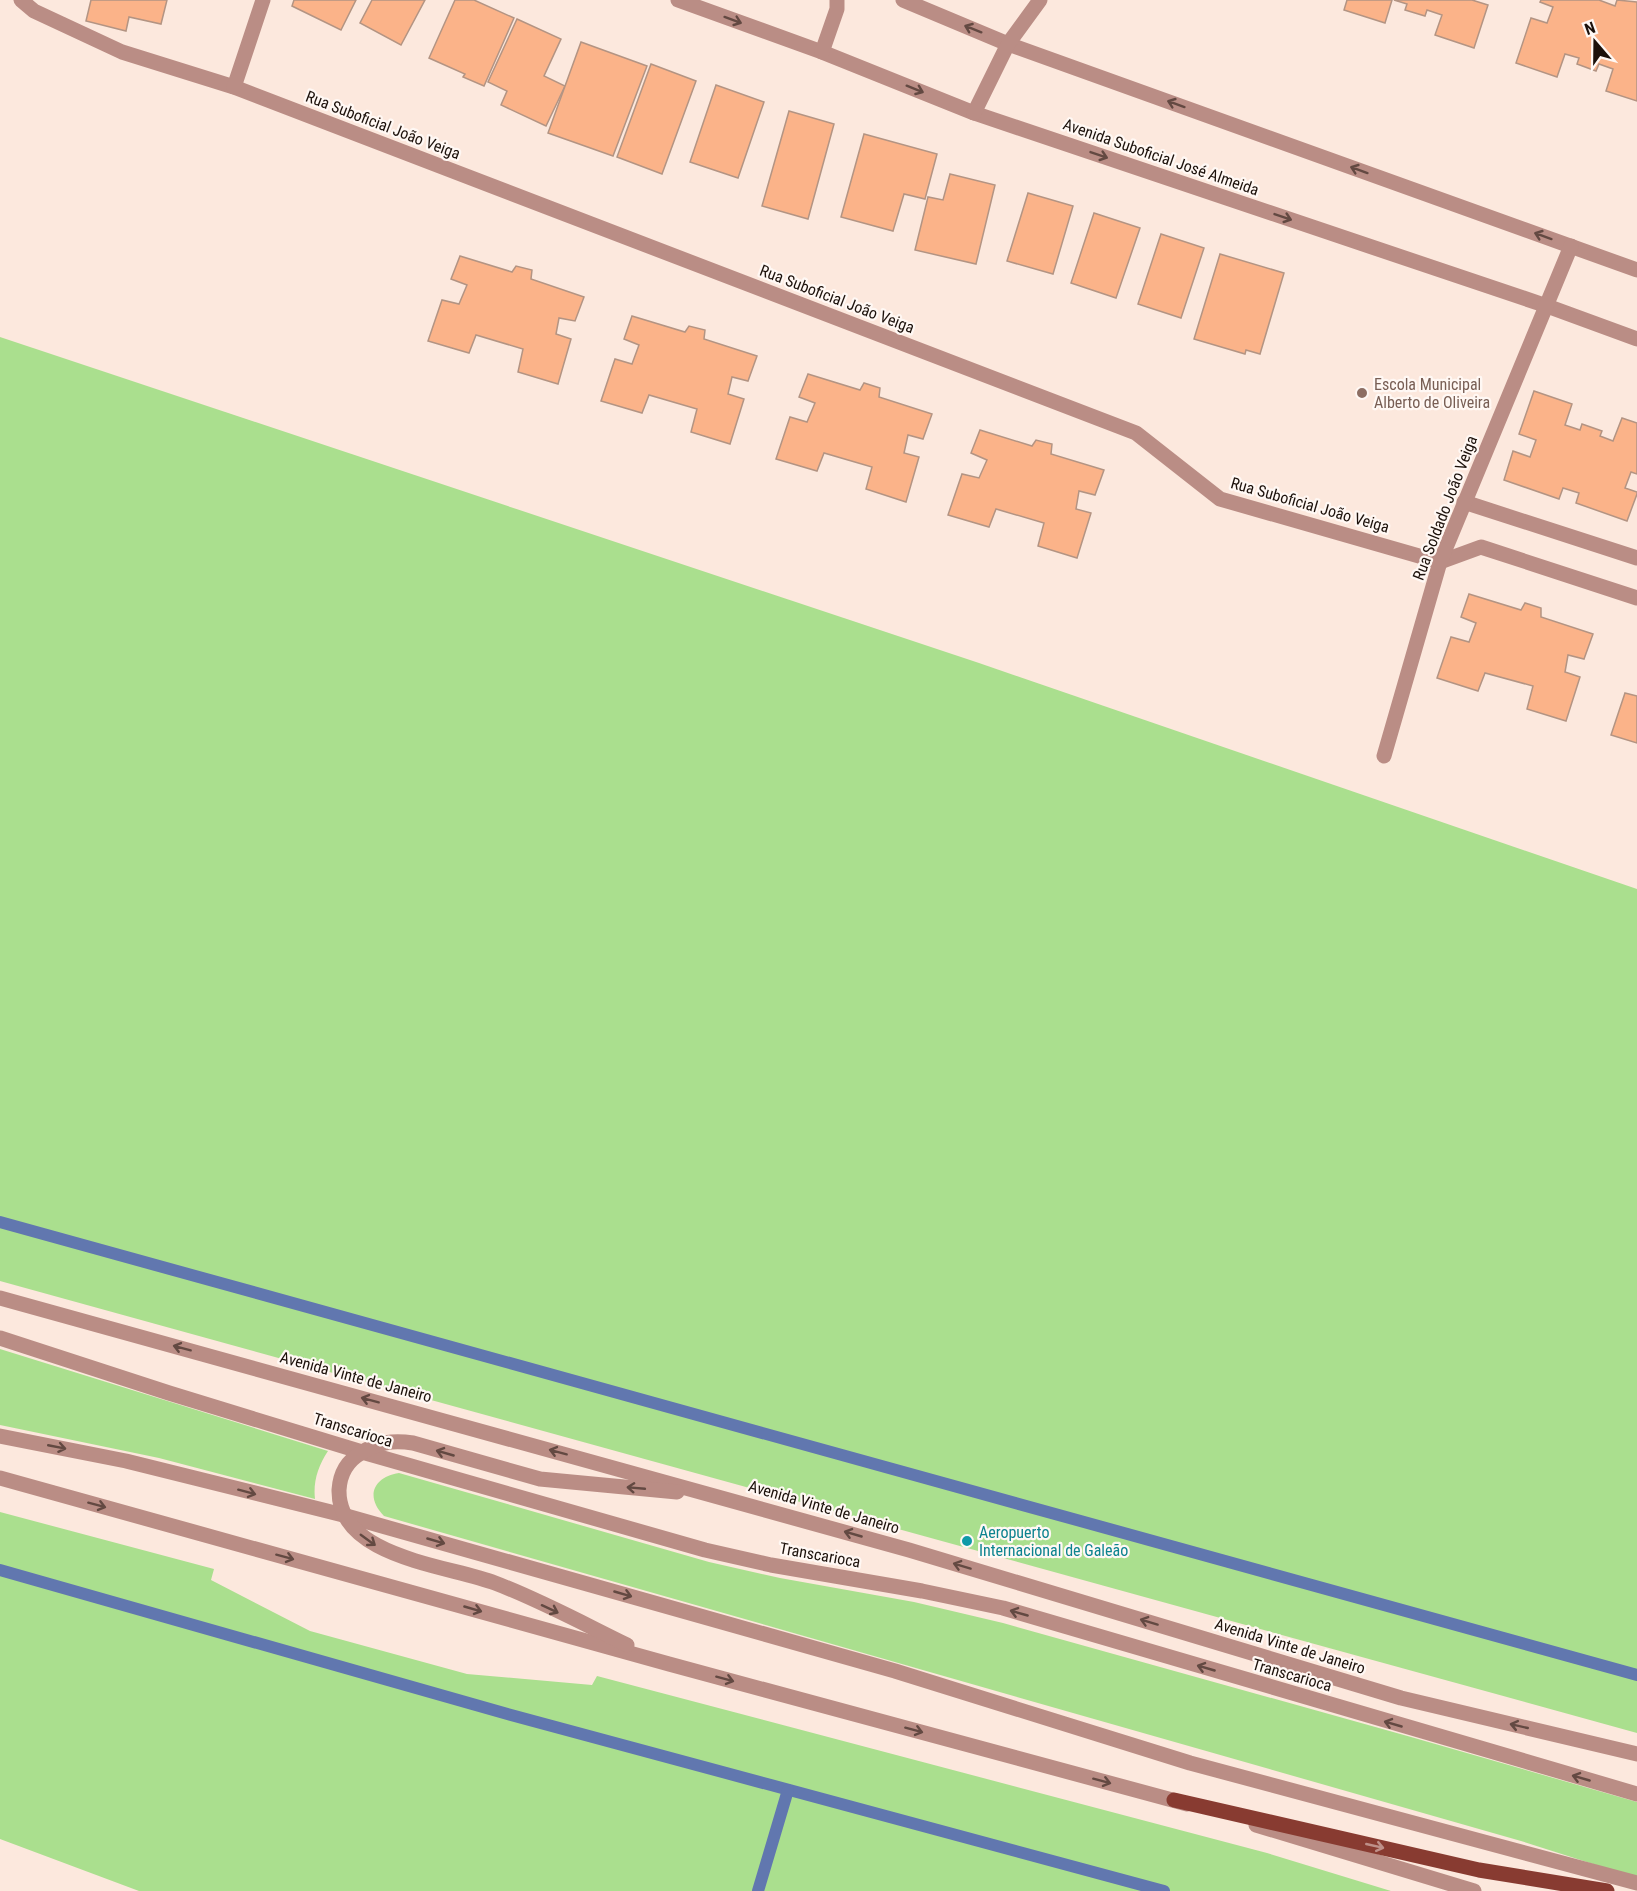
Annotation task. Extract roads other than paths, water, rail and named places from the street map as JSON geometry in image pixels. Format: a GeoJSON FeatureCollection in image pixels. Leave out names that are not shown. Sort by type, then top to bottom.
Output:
{"type":"FeatureCollection","features":[{"type":"Feature","properties":{"kind":"main road"},"geometry":{"type":"LineString","coordinates":[[1174,1800],[1479,1870],[1608,1891]]}},
{"type":"Feature","properties":{"kind":"street","name":"Rua Suboficial João Veiga"},"geometry":{"type":"LineString","coordinates":[[21,0],[34,11],[122,52],[234,87],[1136,433],[1220,499],[1440,562]]}},
{"type":"Feature","properties":{"kind":"street"},"geometry":{"type":"LineString","coordinates":[[234,87],[263,0]]}},
{"type":"Feature","properties":{"kind":"street","name":"Avenida Suboficial José Almeida"},"geometry":{"type":"LineString","coordinates":[[678,0],[822,52],[974,113],[1547,306],[1637,339]]}},
{"type":"Feature","properties":{"kind":"street"},"geometry":{"type":"LineString","coordinates":[[822,52],[837,9],[837,0]]}},
{"type":"Feature","properties":{"kind":"street"},"geometry":{"type":"LineString","coordinates":[[903,0],[1008,44],[1637,270]]}},
{"type":"Feature","properties":{"kind":"street"},"geometry":{"type":"LineString","coordinates":[[974,113],[1008,44],[1040,0]]}},
{"type":"Feature","properties":{"kind":"street","name":"Rua Soldado João Veiga"},"geometry":{"type":"LineString","coordinates":[[1384,756],[1440,562],[1571,246]]}},
{"type":"Feature","properties":{"kind":"street"},"geometry":{"type":"LineString","coordinates":[[1464,502],[1637,558]]}},
{"type":"Feature","properties":{"kind":"street"},"geometry":{"type":"LineString","coordinates":[[1440,562],[1481,547],[1637,598]]}},
{"type":"Feature","properties":{"kind":"street","name":"Avenida Vinte de Janeiro"},"geometry":{"type":"LineString","coordinates":[[0,1298],[716,1495],[1401,1698],[1637,1754]]}},
{"type":"Feature","properties":{"kind":"street","name":"Transcarioca"},"geometry":{"type":"LineString","coordinates":[[0,1338],[362,1452],[705,1550],[771,1565],[922,1591],[1003,1608],[1637,1794]]}},
{"type":"Feature","properties":{"kind":"street"},"geometry":{"type":"LineString","coordinates":[[0,1436],[126,1461],[343,1515],[895,1671],[1190,1763],[1637,1883]]}},
{"type":"Feature","properties":{"kind":"street"},"geometry":{"type":"LineString","coordinates":[[669,1664],[495,1583],[375,1546],[357,1532],[343,1515],[339,1499],[339,1482],[352,1458],[378,1444],[396,1441],[413,1443],[540,1479],[716,1495]]}},
{"type":"Feature","properties":{"kind":"street"},"geometry":{"type":"LineString","coordinates":[[0,1478],[669,1664],[1174,1800],[1474,1891]]}},
{"type":"Feature","properties":{"kind":"waterway"},"geometry":{"type":"LineString","coordinates":[[0,1222],[1637,1675]]}},
{"type":"Feature","properties":{"kind":"waterway"},"geometry":{"type":"LineString","coordinates":[[0,1570],[511,1715],[1164,1891]]}},
{"type":"Feature","properties":{"kind":"waterway"},"geometry":{"type":"LineString","coordinates":[[758,1891],[788,1790]]}},
{"type":"Feature","properties":{"kind":"place","name":"Escola Municipal Alberto de Oliveira"},"geometry":{"type":"Point","coordinates":[1362,393]}},
{"type":"Feature","properties":{"kind":"place","name":"Aeropuerto Internacional de Galeão"},"geometry":{"type":"Point","coordinates":[967,1541]}}]}
